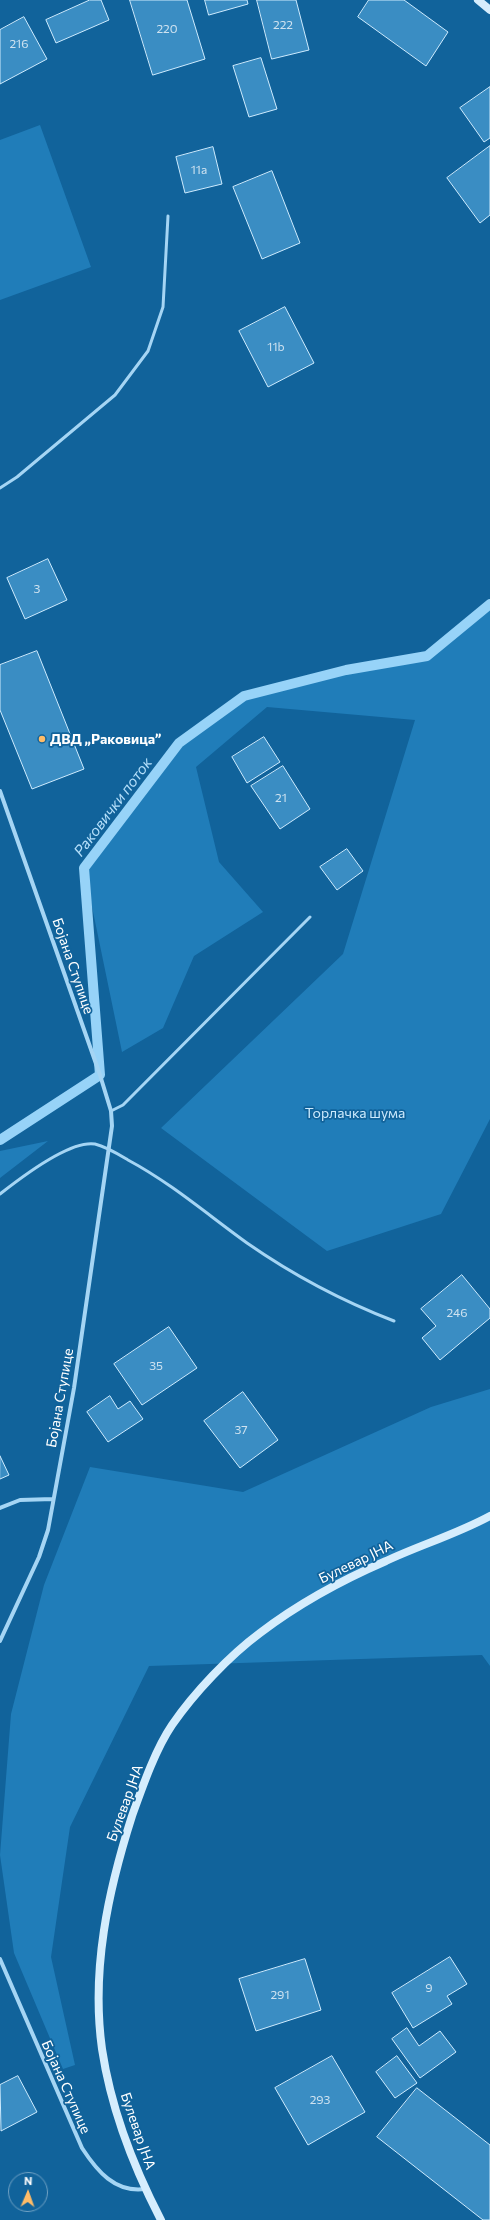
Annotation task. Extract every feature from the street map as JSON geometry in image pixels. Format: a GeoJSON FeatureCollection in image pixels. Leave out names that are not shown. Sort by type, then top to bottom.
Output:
{"type":"FeatureCollection","features":[{"type":"Feature","properties":{"kind":"main road"},"geometry":{"type":"LineString","coordinates":[[478,0],[490,10]]}},
{"type":"Feature","properties":{"kind":"main road","name":"Булевар ЈНА"},"geometry":{"type":"LineString","coordinates":[[161,2220],[145,2189],[119,2123],[109,2086],[102,2047],[99,1997],[105,1915],[120,1854],[143,1783],[171,1726],[205,1683],[254,1638],[302,1605],[386,1560],[472,1526],[490,1516]]}},
{"type":"Feature","properties":{"kind":"street","name":"Бојана Ступице"},"geometry":{"type":"LineString","coordinates":[[0,791],[111,1111],[112,1126],[74,1388],[48,1530],[39,1557],[0,1641]]}},
{"type":"Feature","properties":{"kind":"street"},"geometry":{"type":"LineString","coordinates":[[0,1508],[20,1500],[53,1499]]}},
{"type":"Feature","properties":{"kind":"street","name":"Бојана Ступице"},"geometry":{"type":"LineString","coordinates":[[0,1959],[82,2148],[97,2170],[110,2181],[135,2191],[145,2189]]}},
{"type":"Feature","properties":{"kind":"lane"},"geometry":{"type":"LineString","coordinates":[[0,488],[17,477],[115,395],[148,351],[163,307],[168,216]]}},
{"type":"Feature","properties":{"kind":"lane"},"geometry":{"type":"LineString","coordinates":[[111,1111],[123,1105],[310,917]]}},
{"type":"Feature","properties":{"kind":"lane"},"geometry":{"type":"LineString","coordinates":[[0,1194],[18,1180],[69,1150],[94,1144],[109,1149],[150,1171],[248,1244],[302,1278],[336,1297],[394,1320]]}},
{"type":"Feature","properties":{"kind":"green space"},"geometry":{"type":"Polygon","coordinates":[[[40,125],[91,267],[0,300],[0,140],[40,125]]]}},
{"type":"Feature","properties":{"kind":"green space","name":"Торлачка шума"},"geometry":{"type":"Polygon","coordinates":[[[490,604],[490,1119],[441,1214],[327,1251],[161,1128],[343,954],[415,720],[267,707],[196,767],[219,862],[263,912],[194,956],[163,1028],[122,1052],[84,868],[179,743],[244,696],[346,670],[427,656],[490,604]]]}},
{"type":"Feature","properties":{"kind":"green space"},"geometry":{"type":"Polygon","coordinates":[[[48,1141],[0,1178],[0,1151],[48,1141]]]}},
{"type":"Feature","properties":{"kind":"green space"},"geometry":{"type":"Polygon","coordinates":[[[490,1389],[490,1666],[482,1655],[149,1666],[70,1827],[51,1957],[75,2065],[63,2069],[14,1953],[0,1855],[11,1714],[44,1585],[90,1467],[243,1492],[431,1407],[490,1389]]]}},
{"type":"Feature","properties":{"kind":"building"},"geometry":{"type":"Polygon","coordinates":[[[90,0],[101,0],[109,20],[56,43],[46,20],[90,0]]]}},
{"type":"Feature","properties":{"kind":"building"},"geometry":{"type":"Polygon","coordinates":[[[130,0],[187,0],[205,59],[153,75],[130,0]]]}},
{"type":"Feature","properties":{"kind":"building"},"geometry":{"type":"Polygon","coordinates":[[[205,0],[247,0],[248,4],[209,15],[205,0]]]}},
{"type":"Feature","properties":{"kind":"building"},"geometry":{"type":"Polygon","coordinates":[[[257,0],[296,0],[309,50],[272,59],[257,0]]]}},
{"type":"Feature","properties":{"kind":"building"},"geometry":{"type":"Polygon","coordinates":[[[369,0],[404,0],[448,32],[426,66],[358,17],[369,0]]]}},
{"type":"Feature","properties":{"kind":"building"},"geometry":{"type":"Polygon","coordinates":[[[24,17],[47,59],[0,84],[0,30],[24,17]]]}},
{"type":"Feature","properties":{"kind":"building"},"geometry":{"type":"Polygon","coordinates":[[[261,58],[277,109],[249,117],[233,66],[261,58]]]}},
{"type":"Feature","properties":{"kind":"building"},"geometry":{"type":"Polygon","coordinates":[[[490,87],[490,138],[484,142],[460,108],[490,87]]]}},
{"type":"Feature","properties":{"kind":"building"},"geometry":{"type":"Polygon","coordinates":[[[490,146],[490,215],[480,223],[447,178],[490,146]]]}},
{"type":"Feature","properties":{"kind":"building"},"geometry":{"type":"Polygon","coordinates":[[[213,147],[222,184],[185,193],[176,157],[213,147]]]}},
{"type":"Feature","properties":{"kind":"building"},"geometry":{"type":"Polygon","coordinates":[[[272,171],[300,243],[262,259],[233,187],[272,171]]]}},
{"type":"Feature","properties":{"kind":"building"},"geometry":{"type":"Polygon","coordinates":[[[285,307],[314,363],[268,387],[239,331],[285,307]]]}},
{"type":"Feature","properties":{"kind":"building"},"geometry":{"type":"Polygon","coordinates":[[[48,559],[67,600],[25,619],[7,578],[48,559]]]}},
{"type":"Feature","properties":{"kind":"building","name":"ДВД „Раковица”"},"geometry":{"type":"Polygon","coordinates":[[[37,651],[84,769],[32,789],[0,710],[0,665],[37,651]]]}},
{"type":"Feature","properties":{"kind":"building"},"geometry":{"type":"Polygon","coordinates":[[[264,737],[280,762],[247,783],[232,757],[264,737]]]}},
{"type":"Feature","properties":{"kind":"building"},"geometry":{"type":"Polygon","coordinates":[[[283,766],[310,809],[280,829],[251,786],[283,766]]]}},
{"type":"Feature","properties":{"kind":"building"},"geometry":{"type":"Polygon","coordinates":[[[347,849],[363,871],[337,890],[320,867],[347,849]]]}},
{"type":"Feature","properties":{"kind":"building"},"geometry":{"type":"Polygon","coordinates":[[[462,1275],[490,1309],[490,1318],[440,1360],[422,1338],[436,1326],[421,1309],[462,1275]]]}},
{"type":"Feature","properties":{"kind":"building"},"geometry":{"type":"Polygon","coordinates":[[[169,1327],[197,1368],[142,1405],[114,1364],[169,1327]]]}},
{"type":"Feature","properties":{"kind":"building"},"geometry":{"type":"Polygon","coordinates":[[[243,1392],[278,1440],[240,1468],[204,1421],[243,1392]]]}},
{"type":"Feature","properties":{"kind":"building"},"geometry":{"type":"Polygon","coordinates":[[[110,1396],[118,1409],[130,1401],[143,1419],[108,1442],[87,1412],[110,1396]]]}},
{"type":"Feature","properties":{"kind":"building"},"geometry":{"type":"Polygon","coordinates":[[[0,1456],[9,1475],[0,1479],[0,1456]]]}},
{"type":"Feature","properties":{"kind":"building"},"geometry":{"type":"Polygon","coordinates":[[[450,1957],[467,1984],[447,1996],[452,2004],[413,2028],[392,1993],[450,1957]]]}},
{"type":"Feature","properties":{"kind":"building"},"geometry":{"type":"Polygon","coordinates":[[[305,1959],[321,2010],[256,2031],[239,1979],[305,1959]]]}},
{"type":"Feature","properties":{"kind":"building"},"geometry":{"type":"Polygon","coordinates":[[[407,2028],[419,2046],[440,2031],[456,2052],[420,2078],[392,2039],[407,2028]]]}},
{"type":"Feature","properties":{"kind":"building"},"geometry":{"type":"Polygon","coordinates":[[[332,2056],[365,2112],[308,2145],[275,2088],[332,2056]]]}},
{"type":"Feature","properties":{"kind":"building"},"geometry":{"type":"Polygon","coordinates":[[[397,2056],[417,2083],[395,2098],[376,2072],[397,2056]]]}},
{"type":"Feature","properties":{"kind":"building"},"geometry":{"type":"Polygon","coordinates":[[[18,2076],[37,2112],[1,2131],[0,2085],[18,2076]]]}},
{"type":"Feature","properties":{"kind":"building"},"geometry":{"type":"Polygon","coordinates":[[[417,2088],[490,2145],[490,2220],[483,2220],[377,2137],[417,2088]]]}},
{"type":"Feature","properties":{"kind":"waterway","name":"Раковички поток"},"geometry":{"type":"LineString","coordinates":[[0,1140],[100,1075],[84,868],[179,743],[244,696],[346,670],[427,656],[490,604]]}},
{"type":"Feature","properties":{"kind":"place","name":"ДВД „Раковица”"},"geometry":{"type":"Point","coordinates":[42,739]}}]}
